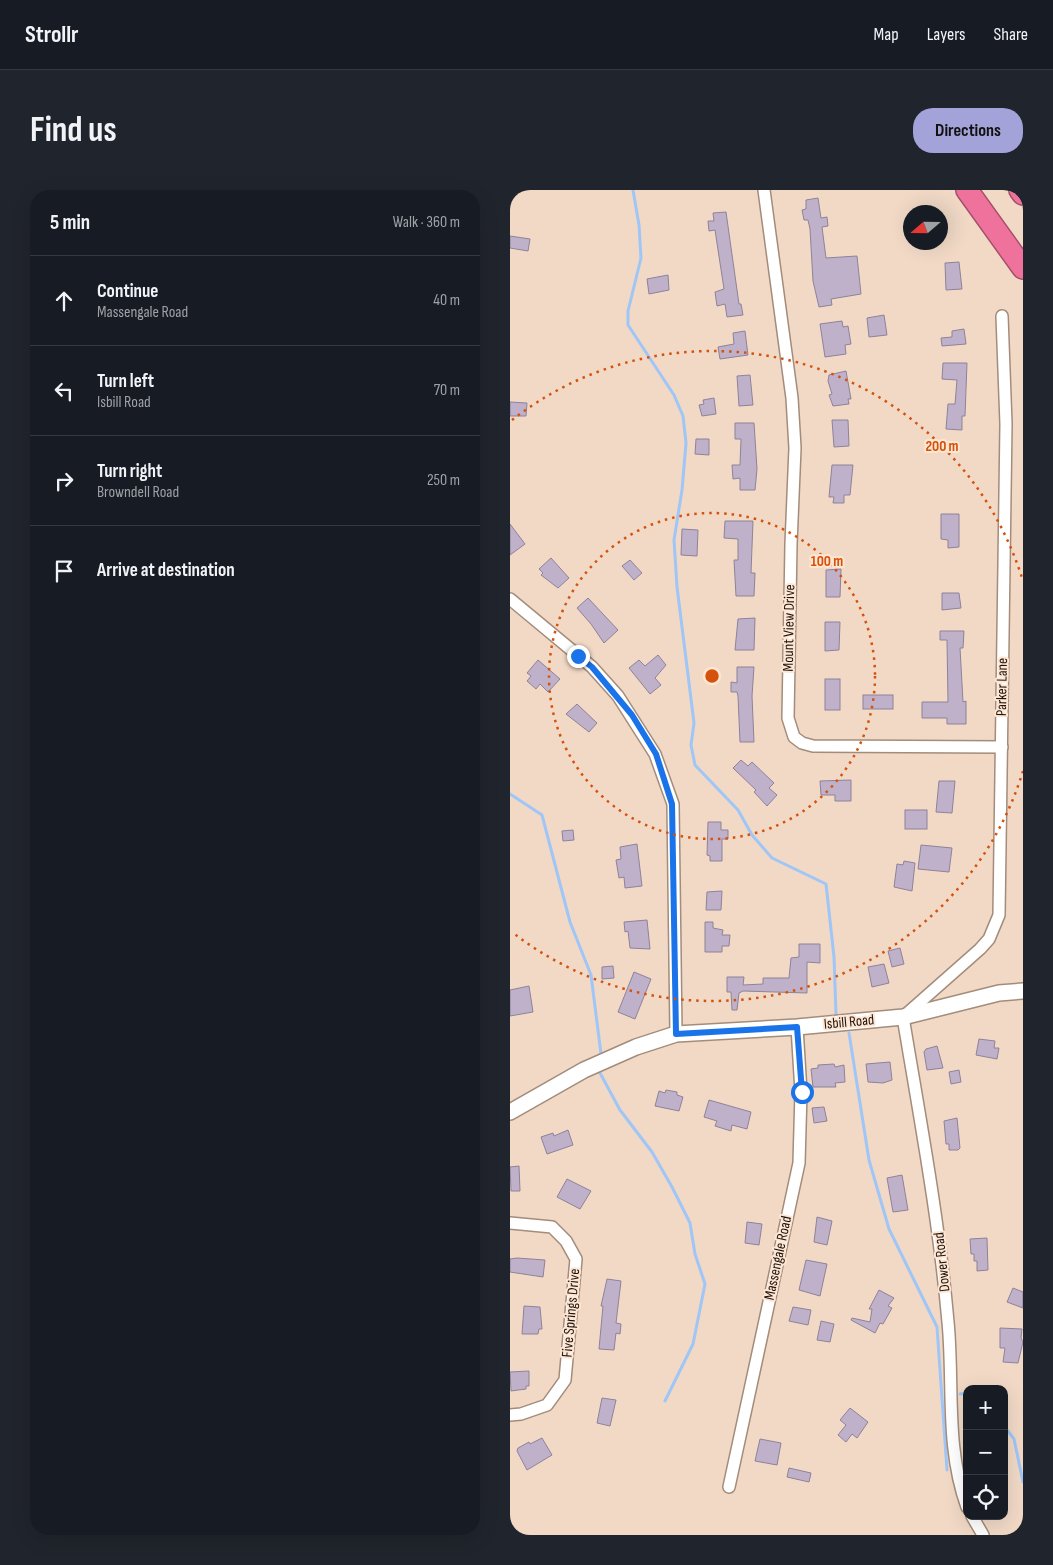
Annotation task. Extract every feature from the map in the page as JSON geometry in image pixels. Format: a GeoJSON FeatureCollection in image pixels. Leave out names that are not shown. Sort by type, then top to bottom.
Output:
{"type":"FeatureCollection","features":[{"type":"Feature","properties":{"kind":"highway"},"geometry":{"type":"LineString","coordinates":[[967,190],[1023,268]]}},
{"type":"Feature","properties":{"kind":"highway"},"geometry":{"type":"LineString","coordinates":[[1020,190],[1023,194]]}},
{"type":"Feature","properties":{"kind":"street","name":"Mount View Drive"},"geometry":{"type":"LineString","coordinates":[[764,190],[792,398],[795,448],[788,667],[788,718],[791,731],[802,743],[813,746],[1002,747]]}},
{"type":"Feature","properties":{"kind":"street","name":"Parker Lane"},"geometry":{"type":"LineString","coordinates":[[903,1017],[980,950],[989,939],[999,915],[1006,424],[1002,316]]}},
{"type":"Feature","properties":{"kind":"street"},"geometry":{"type":"LineString","coordinates":[[510,598],[592,667],[618,696],[656,754],[672,804],[676,1034]]}},
{"type":"Feature","properties":{"kind":"street","name":"Isbill Road"},"geometry":{"type":"LineString","coordinates":[[510,1112],[584,1070],[636,1047],[676,1034],[797,1027],[903,1017],[999,993],[1023,991]]}},
{"type":"Feature","properties":{"kind":"street","name":"Dower Road"},"geometry":{"type":"LineString","coordinates":[[903,1017],[936,1209],[948,1323],[953,1458],[963,1493]]}},
{"type":"Feature","properties":{"kind":"street","name":"Massengale Road"},"geometry":{"type":"LineString","coordinates":[[729,1487],[799,1163],[802,1092],[797,1027]]}},
{"type":"Feature","properties":{"kind":"street","name":"Five Springs Drive"},"geometry":{"type":"LineString","coordinates":[[510,1223],[552,1227],[566,1241],[576,1259],[565,1380],[547,1405],[521,1414],[510,1415]]}},
{"type":"Feature","properties":{"kind":"street"},"geometry":{"type":"LineString","coordinates":[[974,1520],[983,1535]]}},
{"type":"Feature","properties":{"kind":"building"},"geometry":{"type":"Polygon","coordinates":[[[818,198],[821,218],[827,217],[828,226],[822,227],[826,258],[857,256],[861,294],[831,299],[832,305],[819,307],[813,281],[810,229],[808,220],[804,220],[802,210],[806,209],[806,200],[818,198]]]}},
{"type":"Feature","properties":{"kind":"building"},"geometry":{"type":"Polygon","coordinates":[[[726,212],[739,304],[741,304],[743,315],[727,317],[725,304],[717,306],[715,292],[724,289],[715,230],[709,231],[708,221],[714,221],[713,213],[726,212]]]}},
{"type":"Feature","properties":{"kind":"building"},"geometry":{"type":"Polygon","coordinates":[[[510,236],[530,239],[528,251],[510,248],[510,236]]]}},
{"type":"Feature","properties":{"kind":"building"},"geometry":{"type":"Polygon","coordinates":[[[959,262],[962,289],[946,290],[945,263],[959,262]]]}},
{"type":"Feature","properties":{"kind":"building"},"geometry":{"type":"Polygon","coordinates":[[[668,275],[669,290],[649,294],[647,279],[668,275]]]}},
{"type":"Feature","properties":{"kind":"building"},"geometry":{"type":"Polygon","coordinates":[[[884,315],[887,335],[869,337],[867,318],[884,315]]]}},
{"type":"Feature","properties":{"kind":"building"},"geometry":{"type":"Polygon","coordinates":[[[842,321],[843,327],[848,326],[851,344],[845,345],[846,354],[825,357],[820,324],[842,321]]]}},
{"type":"Feature","properties":{"kind":"building"},"geometry":{"type":"Polygon","coordinates":[[[964,329],[966,344],[942,346],[941,338],[952,337],[952,331],[964,329]]]}},
{"type":"Feature","properties":{"kind":"building"},"geometry":{"type":"Polygon","coordinates":[[[745,331],[748,355],[720,359],[718,347],[734,344],[733,333],[745,331]]]}},
{"type":"Feature","properties":{"kind":"building"},"geometry":{"type":"Polygon","coordinates":[[[943,363],[967,363],[965,416],[962,416],[962,430],[946,429],[948,404],[955,404],[957,380],[942,379],[943,363]]]}},
{"type":"Feature","properties":{"kind":"building"},"geometry":{"type":"Polygon","coordinates":[[[846,371],[851,399],[848,399],[849,404],[833,406],[829,395],[832,394],[828,381],[829,375],[846,371]]]}},
{"type":"Feature","properties":{"kind":"building"},"geometry":{"type":"Polygon","coordinates":[[[750,375],[753,405],[739,406],[737,376],[750,375]]]}},
{"type":"Feature","properties":{"kind":"building"},"geometry":{"type":"Polygon","coordinates":[[[714,398],[716,414],[702,416],[699,405],[704,404],[703,400],[714,398]]]}},
{"type":"Feature","properties":{"kind":"building"},"geometry":{"type":"Polygon","coordinates":[[[510,402],[527,403],[526,416],[510,416],[510,402]]]}},
{"type":"Feature","properties":{"kind":"building"},"geometry":{"type":"Polygon","coordinates":[[[832,420],[848,420],[849,446],[834,447],[832,420]]]}},
{"type":"Feature","properties":{"kind":"building"},"geometry":{"type":"Polygon","coordinates":[[[735,423],[754,423],[757,469],[755,490],[740,490],[740,478],[733,479],[732,465],[740,465],[741,439],[735,439],[735,423]]]}},
{"type":"Feature","properties":{"kind":"building"},"geometry":{"type":"Polygon","coordinates":[[[696,439],[709,439],[709,455],[695,454],[696,439]]]}},
{"type":"Feature","properties":{"kind":"building"},"geometry":{"type":"Polygon","coordinates":[[[832,465],[853,465],[850,495],[844,495],[844,503],[833,503],[834,497],[829,497],[832,465]]]}},
{"type":"Feature","properties":{"kind":"building"},"geometry":{"type":"Polygon","coordinates":[[[941,514],[959,514],[959,547],[948,548],[948,540],[941,539],[941,514]]]}},
{"type":"Feature","properties":{"kind":"building"},"geometry":{"type":"Polygon","coordinates":[[[725,521],[753,521],[751,573],[755,573],[754,596],[736,596],[734,560],[738,560],[738,539],[724,538],[725,521]]]}},
{"type":"Feature","properties":{"kind":"building"},"geometry":{"type":"Polygon","coordinates":[[[510,524],[525,544],[510,555],[510,524]]]}},
{"type":"Feature","properties":{"kind":"building"},"geometry":{"type":"Polygon","coordinates":[[[682,529],[698,530],[697,556],[681,555],[682,529]]]}},
{"type":"Feature","properties":{"kind":"building"},"geometry":{"type":"Polygon","coordinates":[[[551,558],[569,578],[558,588],[541,575],[543,573],[539,569],[551,558]]]}},
{"type":"Feature","properties":{"kind":"building"},"geometry":{"type":"Polygon","coordinates":[[[630,560],[642,573],[634,580],[622,566],[630,560]]]}},
{"type":"Feature","properties":{"kind":"building"},"geometry":{"type":"Polygon","coordinates":[[[841,569],[840,597],[826,597],[826,570],[841,569]]]}},
{"type":"Feature","properties":{"kind":"building"},"geometry":{"type":"Polygon","coordinates":[[[942,593],[959,593],[961,608],[942,610],[942,593]]]}},
{"type":"Feature","properties":{"kind":"building"},"geometry":{"type":"Polygon","coordinates":[[[588,598],[618,630],[604,643],[577,608],[588,598]]]}},
{"type":"Feature","properties":{"kind":"building"},"geometry":{"type":"Polygon","coordinates":[[[755,618],[754,650],[735,650],[738,619],[755,618]]]}},
{"type":"Feature","properties":{"kind":"building"},"geometry":{"type":"Polygon","coordinates":[[[825,622],[840,622],[839,650],[825,651],[825,622]]]}},
{"type":"Feature","properties":{"kind":"building"},"geometry":{"type":"Polygon","coordinates":[[[940,631],[964,631],[963,648],[960,648],[963,702],[966,701],[966,724],[947,724],[947,718],[922,718],[922,702],[948,702],[947,640],[940,640],[940,631]]]}},
{"type":"Feature","properties":{"kind":"building"},"geometry":{"type":"Polygon","coordinates":[[[658,655],[666,665],[655,678],[661,685],[650,694],[629,668],[639,660],[645,666],[658,655]]]}},
{"type":"Feature","properties":{"kind":"building"},"geometry":{"type":"Polygon","coordinates":[[[538,660],[560,679],[548,692],[540,684],[536,689],[527,681],[531,676],[527,673],[538,660]]]}},
{"type":"Feature","properties":{"kind":"building"},"geometry":{"type":"Polygon","coordinates":[[[737,667],[754,667],[752,696],[754,742],[740,742],[738,696],[737,692],[731,692],[731,682],[737,683],[737,667]]]}},
{"type":"Feature","properties":{"kind":"building"},"geometry":{"type":"Polygon","coordinates":[[[825,679],[840,679],[840,710],[825,710],[825,679]]]}},
{"type":"Feature","properties":{"kind":"building"},"geometry":{"type":"Polygon","coordinates":[[[863,695],[893,695],[893,709],[863,709],[863,695]]]}},
{"type":"Feature","properties":{"kind":"building"},"geometry":{"type":"Polygon","coordinates":[[[577,704],[597,723],[589,732],[566,714],[577,704]]]}},
{"type":"Feature","properties":{"kind":"building"},"geometry":{"type":"Polygon","coordinates":[[[741,760],[748,766],[752,762],[774,783],[769,788],[777,795],[767,806],[754,792],[756,790],[733,768],[741,760]]]}},
{"type":"Feature","properties":{"kind":"building"},"geometry":{"type":"Polygon","coordinates":[[[851,780],[851,801],[835,801],[835,795],[821,795],[820,781],[851,780]]]}},
{"type":"Feature","properties":{"kind":"building"},"geometry":{"type":"Polygon","coordinates":[[[939,781],[955,781],[952,813],[936,812],[939,781]]]}},
{"type":"Feature","properties":{"kind":"building"},"geometry":{"type":"Polygon","coordinates":[[[905,810],[927,810],[927,829],[905,829],[905,810]]]}},
{"type":"Feature","properties":{"kind":"building"},"geometry":{"type":"Polygon","coordinates":[[[708,822],[721,822],[721,830],[728,830],[728,839],[722,839],[722,861],[710,861],[710,856],[707,855],[708,822]]]}},
{"type":"Feature","properties":{"kind":"building"},"geometry":{"type":"Polygon","coordinates":[[[573,830],[574,840],[563,841],[562,831],[573,830]]]}},
{"type":"Feature","properties":{"kind":"building"},"geometry":{"type":"Polygon","coordinates":[[[637,844],[642,886],[625,888],[624,877],[619,878],[616,860],[621,859],[620,847],[637,844]]]}},
{"type":"Feature","properties":{"kind":"building"},"geometry":{"type":"Polygon","coordinates":[[[921,845],[952,848],[949,872],[918,869],[921,845]]]}},
{"type":"Feature","properties":{"kind":"building"},"geometry":{"type":"Polygon","coordinates":[[[904,861],[915,863],[912,891],[894,887],[897,864],[903,865],[904,861]]]}},
{"type":"Feature","properties":{"kind":"building"},"geometry":{"type":"Polygon","coordinates":[[[722,891],[721,910],[706,910],[707,892],[722,891]]]}},
{"type":"Feature","properties":{"kind":"building"},"geometry":{"type":"Polygon","coordinates":[[[647,920],[650,949],[630,948],[628,931],[625,932],[624,922],[647,920]]]}},
{"type":"Feature","properties":{"kind":"building"},"geometry":{"type":"Polygon","coordinates":[[[705,922],[713,922],[713,928],[723,930],[722,935],[730,935],[729,946],[722,946],[722,952],[705,952],[705,922]]]}},
{"type":"Feature","properties":{"kind":"building"},"geometry":{"type":"Polygon","coordinates":[[[799,944],[820,944],[820,963],[807,962],[807,993],[743,991],[739,993],[737,1010],[732,1010],[731,992],[727,992],[727,977],[744,977],[743,985],[763,984],[763,978],[789,978],[791,958],[799,957],[799,944]]]}},
{"type":"Feature","properties":{"kind":"building"},"geometry":{"type":"Polygon","coordinates":[[[900,948],[904,964],[892,967],[888,951],[900,948]]]}},
{"type":"Feature","properties":{"kind":"building"},"geometry":{"type":"Polygon","coordinates":[[[884,964],[889,983],[872,987],[868,967],[884,964]]]}},
{"type":"Feature","properties":{"kind":"building"},"geometry":{"type":"Polygon","coordinates":[[[613,966],[614,978],[602,979],[602,967],[613,966]]]}},
{"type":"Feature","properties":{"kind":"building"},"geometry":{"type":"Polygon","coordinates":[[[634,972],[651,979],[635,1019],[618,1012],[634,972]]]}},
{"type":"Feature","properties":{"kind":"building"},"geometry":{"type":"Polygon","coordinates":[[[529,986],[533,1012],[510,1016],[510,990],[529,986]]]}},
{"type":"Feature","properties":{"kind":"building"},"geometry":{"type":"Polygon","coordinates":[[[979,1039],[995,1041],[994,1048],[999,1048],[997,1059],[976,1055],[979,1039]]]}},
{"type":"Feature","properties":{"kind":"building"},"geometry":{"type":"Polygon","coordinates":[[[937,1046],[943,1068],[927,1070],[924,1052],[926,1049],[937,1046]]]}},
{"type":"Feature","properties":{"kind":"building"},"geometry":{"type":"Polygon","coordinates":[[[890,1062],[892,1080],[883,1083],[868,1082],[866,1064],[890,1062]]]}},
{"type":"Feature","properties":{"kind":"building"},"geometry":{"type":"Polygon","coordinates":[[[834,1064],[835,1067],[844,1065],[845,1082],[835,1083],[836,1087],[813,1087],[811,1069],[818,1068],[818,1065],[834,1064]]]}},
{"type":"Feature","properties":{"kind":"building"},"geometry":{"type":"Polygon","coordinates":[[[959,1070],[961,1082],[951,1084],[949,1072],[959,1070]]]}},
{"type":"Feature","properties":{"kind":"building"},"geometry":{"type":"Polygon","coordinates":[[[666,1090],[677,1092],[677,1095],[683,1097],[679,1111],[655,1106],[659,1091],[665,1093],[666,1090]]]}},
{"type":"Feature","properties":{"kind":"building"},"geometry":{"type":"Polygon","coordinates":[[[709,1100],[751,1112],[747,1129],[732,1125],[731,1131],[715,1126],[717,1121],[704,1117],[709,1100]]]}},
{"type":"Feature","properties":{"kind":"building"},"geometry":{"type":"Polygon","coordinates":[[[824,1107],[827,1121],[814,1123],[812,1108],[824,1107]]]}},
{"type":"Feature","properties":{"kind":"building"},"geometry":{"type":"Polygon","coordinates":[[[957,1118],[960,1148],[958,1150],[949,1150],[949,1144],[946,1144],[944,1121],[957,1118]]]}},
{"type":"Feature","properties":{"kind":"building"},"geometry":{"type":"Polygon","coordinates":[[[568,1130],[573,1145],[547,1154],[541,1137],[553,1133],[554,1136],[568,1130]]]}},
{"type":"Feature","properties":{"kind":"building"},"geometry":{"type":"Polygon","coordinates":[[[519,1166],[520,1191],[511,1191],[510,1167],[519,1166]]]}},
{"type":"Feature","properties":{"kind":"building"},"geometry":{"type":"Polygon","coordinates":[[[902,1175],[908,1210],[893,1212],[887,1178],[902,1175]]]}},
{"type":"Feature","properties":{"kind":"building"},"geometry":{"type":"Polygon","coordinates":[[[567,1179],[591,1191],[580,1209],[557,1197],[567,1179]]]}},
{"type":"Feature","properties":{"kind":"building"},"geometry":{"type":"Polygon","coordinates":[[[817,1217],[832,1221],[827,1245],[814,1242],[817,1217]]]}},
{"type":"Feature","properties":{"kind":"building"},"geometry":{"type":"Polygon","coordinates":[[[747,1222],[762,1224],[759,1245],[745,1243],[747,1222]]]}},
{"type":"Feature","properties":{"kind":"building"},"geometry":{"type":"Polygon","coordinates":[[[987,1238],[988,1270],[977,1271],[977,1261],[974,1261],[974,1254],[971,1254],[970,1239],[987,1238]]]}},
{"type":"Feature","properties":{"kind":"building"},"geometry":{"type":"Polygon","coordinates":[[[510,1259],[545,1260],[543,1277],[510,1272],[510,1259]]]}},
{"type":"Feature","properties":{"kind":"building"},"geometry":{"type":"Polygon","coordinates":[[[806,1260],[827,1264],[820,1296],[799,1290],[806,1260]]]}},
{"type":"Feature","properties":{"kind":"building"},"geometry":{"type":"Polygon","coordinates":[[[607,1279],[621,1281],[616,1323],[621,1324],[620,1334],[616,1333],[614,1350],[599,1349],[603,1306],[601,1306],[607,1279]]]}},
{"type":"Feature","properties":{"kind":"building"},"geometry":{"type":"Polygon","coordinates":[[[1013,1288],[1023,1292],[1023,1308],[1007,1302],[1013,1288]]]}},
{"type":"Feature","properties":{"kind":"building"},"geometry":{"type":"Polygon","coordinates":[[[879,1290],[894,1298],[888,1306],[892,1308],[883,1324],[880,1323],[875,1333],[851,1320],[852,1318],[870,1322],[872,1309],[869,1309],[879,1290]]]}},
{"type":"Feature","properties":{"kind":"building"},"geometry":{"type":"Polygon","coordinates":[[[524,1306],[540,1307],[542,1329],[539,1329],[538,1334],[522,1334],[524,1306]]]}},
{"type":"Feature","properties":{"kind":"building"},"geometry":{"type":"Polygon","coordinates":[[[793,1307],[811,1310],[808,1325],[789,1321],[793,1307]]]}},
{"type":"Feature","properties":{"kind":"building"},"geometry":{"type":"Polygon","coordinates":[[[821,1321],[834,1324],[830,1342],[817,1340],[821,1321]]]}},
{"type":"Feature","properties":{"kind":"building"},"geometry":{"type":"Polygon","coordinates":[[[1000,1328],[1022,1329],[1021,1338],[1023,1342],[1018,1363],[1003,1362],[1005,1348],[1000,1348],[1000,1328]]]}},
{"type":"Feature","properties":{"kind":"building"},"geometry":{"type":"Polygon","coordinates":[[[529,1371],[529,1386],[526,1386],[526,1389],[511,1391],[510,1372],[529,1371]]]}},
{"type":"Feature","properties":{"kind":"building"},"geometry":{"type":"Polygon","coordinates":[[[602,1398],[616,1400],[610,1426],[597,1423],[602,1398]]]}},
{"type":"Feature","properties":{"kind":"building"},"geometry":{"type":"Polygon","coordinates":[[[850,1408],[868,1422],[857,1438],[852,1434],[846,1442],[838,1435],[846,1425],[840,1420],[850,1408]]]}},
{"type":"Feature","properties":{"kind":"building"},"geometry":{"type":"Polygon","coordinates":[[[542,1438],[552,1455],[527,1470],[517,1451],[518,1448],[542,1438]]]}},
{"type":"Feature","properties":{"kind":"building"},"geometry":{"type":"Polygon","coordinates":[[[760,1439],[781,1443],[777,1465],[755,1461],[760,1439]]]}},
{"type":"Feature","properties":{"kind":"building"},"geometry":{"type":"Polygon","coordinates":[[[789,1468],[811,1473],[809,1482],[787,1477],[789,1468]]]}},
{"type":"Feature","properties":{"kind":"waterway"},"geometry":{"type":"LineString","coordinates":[[633,190],[639,225],[641,258],[628,311],[628,325],[674,395],[683,416],[686,443],[682,490],[674,540],[677,587],[694,723],[691,745],[695,765],[738,810],[752,835],[772,858],[826,884],[834,957],[836,1014]]}},
{"type":"Feature","properties":{"kind":"waterway"},"geometry":{"type":"LineString","coordinates":[[510,794],[542,815],[570,922],[591,975],[601,1054]]}},
{"type":"Feature","properties":{"kind":"waterway"},"geometry":{"type":"LineString","coordinates":[[849,1033],[869,1160],[889,1229],[937,1327],[947,1470]]}},
{"type":"Feature","properties":{"kind":"waterway"},"geometry":{"type":"LineString","coordinates":[[600,1073],[620,1110],[652,1152],[690,1223],[695,1254],[705,1284],[693,1344],[665,1401]]}},
{"type":"Feature","properties":{"kind":"waterway"},"geometry":{"type":"LineString","coordinates":[[1007,1430],[1014,1439],[1023,1482]]}},
{"type":"Feature","properties":{"kind":"route"},"geometry":{"type":"LineString","coordinates":[[578,656],[592,667],[632,715],[656,754],[672,804],[676,1034],[797,1027],[802,1092]]}}]}
